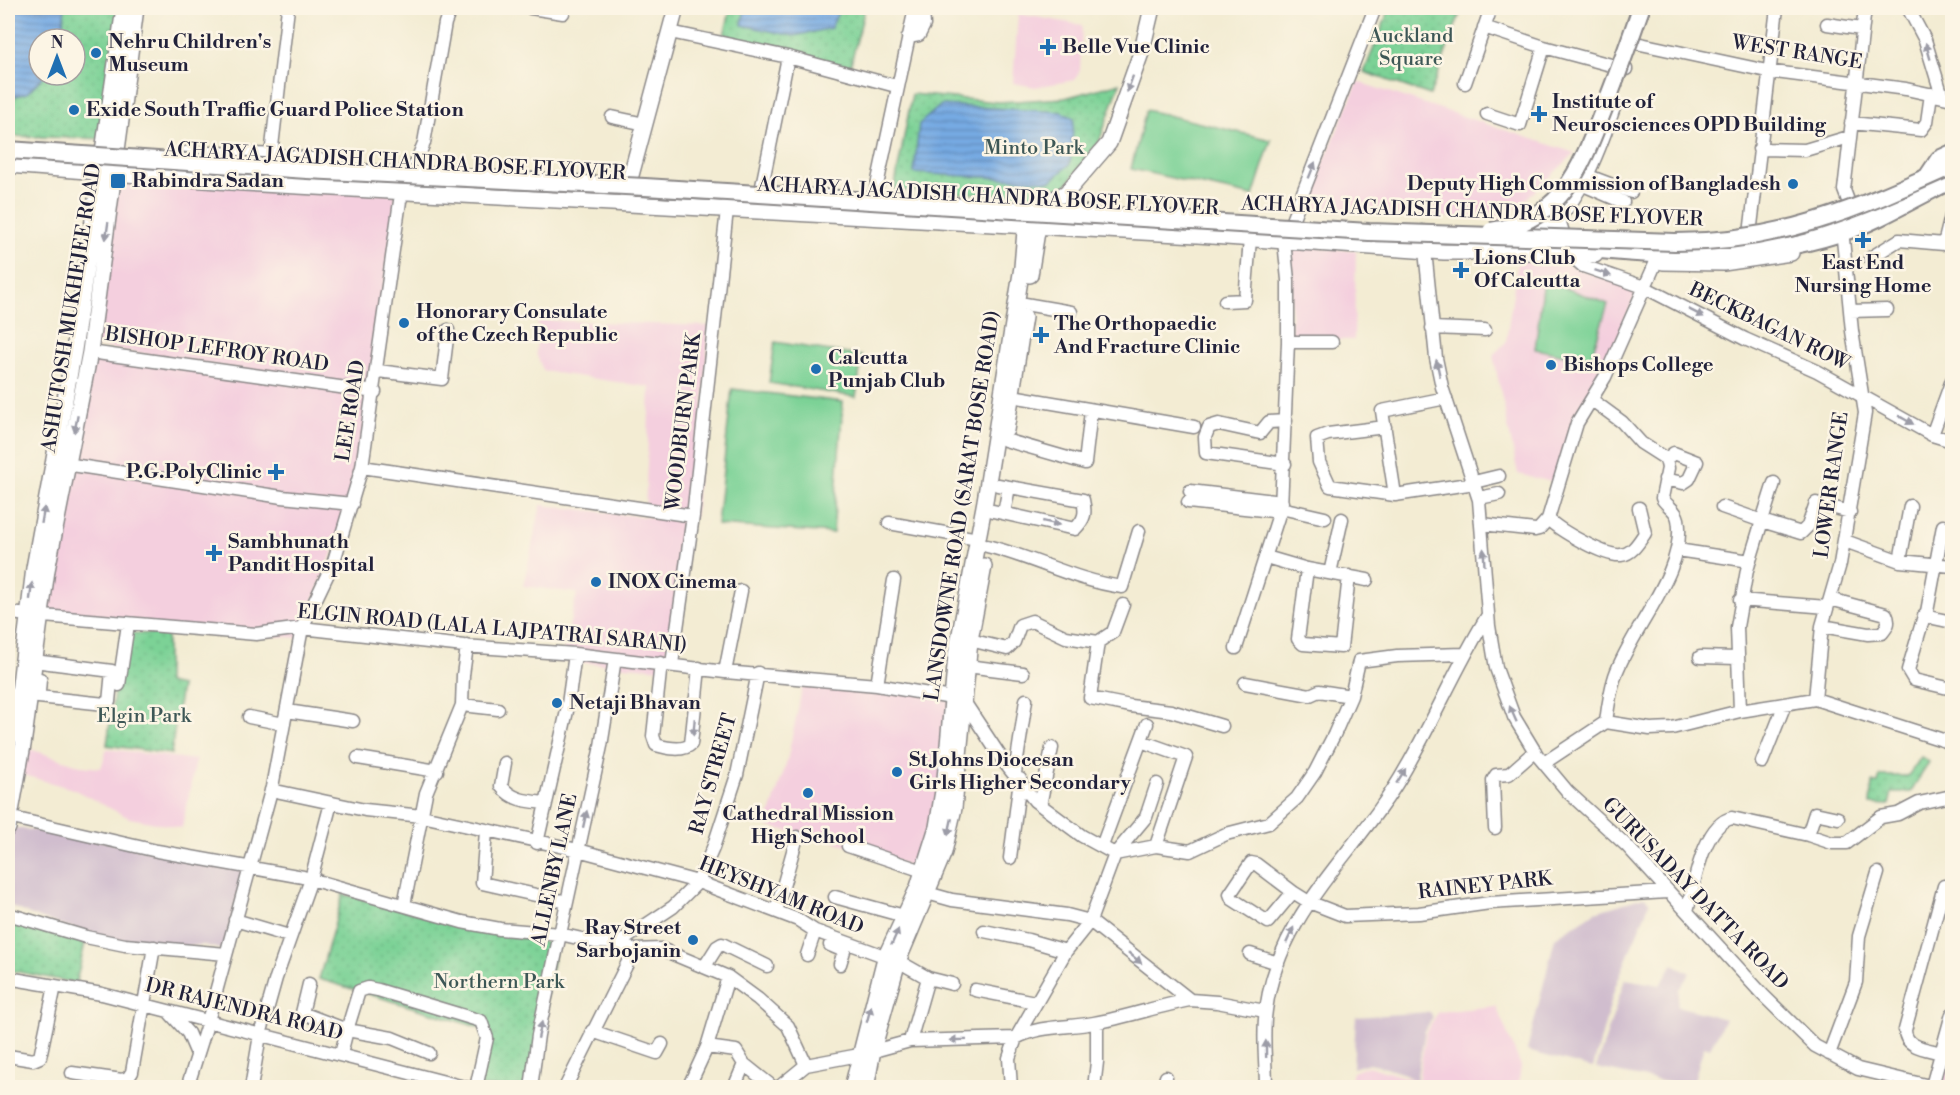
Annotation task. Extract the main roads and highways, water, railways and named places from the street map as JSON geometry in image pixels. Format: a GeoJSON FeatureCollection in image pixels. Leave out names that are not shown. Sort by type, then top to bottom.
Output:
{"type":"FeatureCollection","features":[{"type":"Feature","properties":{"kind":"highway"},"geometry":{"type":"LineString","coordinates":[[1403,233],[1493,230],[1535,216],[1559,197],[1581,167],[1641,8]]}},
{"type":"Feature","properties":{"kind":"highway","name":"ACHARYA JAGADISH CHANDRA BOSE FLYOVER"},"geometry":{"type":"LineString","coordinates":[[8,150],[307,170],[529,180],[1025,213],[1403,233],[1675,242],[1761,236],[1821,221],[1942,181]]}},
{"type":"Feature","properties":{"kind":"highway"},"geometry":{"type":"LineString","coordinates":[[1942,181],[1939,159],[1953,153]]}},
{"type":"Feature","properties":{"kind":"highway","name":"ACHARYA JAGADISH CHANDRA BOSE FLYOVER"},"geometry":{"type":"LineString","coordinates":[[8,159],[280,179],[518,189],[1028,222],[1657,256],[1732,256],[1774,250],[1842,233],[1942,181],[1953,166]]}},
{"type":"Feature","properties":{"kind":"main road"},"geometry":{"type":"LineString","coordinates":[[110,149],[124,8]]}},
{"type":"Feature","properties":{"kind":"main road"},"geometry":{"type":"LineString","coordinates":[[110,149],[136,8]]}},
{"type":"Feature","properties":{"kind":"main road"},"geometry":{"type":"LineString","coordinates":[[626,203],[630,178],[676,8]]}},
{"type":"Feature","properties":{"kind":"main road"},"geometry":{"type":"LineString","coordinates":[[1035,204],[1066,193],[1109,143],[1142,50],[1152,8]]}},
{"type":"Feature","properties":{"kind":"main road"},"geometry":{"type":"LineString","coordinates":[[1535,233],[1558,213],[1584,179],[1619,67],[1634,8]]}},
{"type":"Feature","properties":{"kind":"main road"},"geometry":{"type":"LineString","coordinates":[[1520,253],[1518,234],[1572,170],[1619,67],[1636,43],[1650,8]]}},
{"type":"Feature","properties":{"kind":"main road"},"geometry":{"type":"LineString","coordinates":[[8,142],[270,156],[415,169],[762,186],[1290,224],[1424,231],[1688,239],[1750,234],[1807,221],[1850,206],[1953,158]]}},
{"type":"Feature","properties":{"kind":"main road","name":"ASHUTOSH MUKHEJEE ROAD"},"geometry":{"type":"LineString","coordinates":[[8,773],[34,616],[53,461],[74,350],[99,172],[110,149]]}},
{"type":"Feature","properties":{"kind":"main road","name":"ASHUTOSH MUKHEJEE ROAD"},"geometry":{"type":"LineString","coordinates":[[8,821],[34,694],[37,666],[34,616],[68,465],[90,352],[115,173],[110,149]]}},
{"type":"Feature","properties":{"kind":"main road"},"geometry":{"type":"LineString","coordinates":[[8,165],[268,184],[1424,250],[1520,253],[1574,250],[1656,262],[1723,263],[1772,258],[1861,233],[1942,181]]}},
{"type":"Feature","properties":{"kind":"main road","name":"ACHARYA JAGADISH CHANDRA BOSE FLYOVER"},"geometry":{"type":"LineString","coordinates":[[1942,181],[1953,174]]}},
{"type":"Feature","properties":{"kind":"main road","name":"LANSDOWNE ROAD (SARAT BOSE ROAD)"},"geometry":{"type":"LineString","coordinates":[[852,1088],[866,1053],[904,916],[923,871],[937,826],[958,699],[957,655],[983,542],[1020,276],[1035,204]]}},
{"type":"Feature","properties":{"kind":"main road"},"geometry":{"type":"LineString","coordinates":[[892,960],[927,892],[944,852],[954,808],[958,699],[967,666],[983,542],[999,512],[1003,486],[1005,440],[1026,304],[1031,227]]}},
{"type":"Feature","properties":{"kind":"main road"},"geometry":{"type":"LineString","coordinates":[[1535,233],[1537,252]]}},
{"type":"Feature","properties":{"kind":"main road"},"geometry":{"type":"LineString","coordinates":[[866,1053],[866,1088]]}},
{"type":"Feature","properties":{"kind":"water"},"geometry":{"type":"Polygon","coordinates":[[[8,8],[65,8],[63,27],[27,27],[27,87],[33,87],[27,93],[9,98],[8,8]]]}},
{"type":"Feature","properties":{"kind":"water"},"geometry":{"type":"Polygon","coordinates":[[[745,8],[840,8],[831,28],[794,36],[742,25],[745,8]]]}},
{"type":"Feature","properties":{"kind":"water"},"geometry":{"type":"Polygon","coordinates":[[[941,105],[1061,112],[1074,118],[1070,164],[1051,181],[914,173],[919,124],[941,105]]]}},
{"type":"Feature","properties":{"kind":"place","name":"Belle Vue Clinic"},"geometry":{"type":"Point","coordinates":[1048,47]}},
{"type":"Feature","properties":{"kind":"place","name":"Nehru Children's Museum"},"geometry":{"type":"Point","coordinates":[96,53]}},
{"type":"Feature","properties":{"kind":"place","name":"Exide South Traffic Guard Police Station"},"geometry":{"type":"Point","coordinates":[74,110]}},
{"type":"Feature","properties":{"kind":"place","name":"Institute of Neurosciences OPD Building"},"geometry":{"type":"Point","coordinates":[1539,114]}},
{"type":"Feature","properties":{"kind":"place","name":"Rabindra Sadan"},"geometry":{"type":"Point","coordinates":[118,181]}},
{"type":"Feature","properties":{"kind":"place","name":"Deputy High Commission of Bangladesh"},"geometry":{"type":"Point","coordinates":[1793,184]}},
{"type":"Feature","properties":{"kind":"place","name":"East End Nursing Home"},"geometry":{"type":"Point","coordinates":[1863,240]}},
{"type":"Feature","properties":{"kind":"place","name":"Lions Club Of Calcutta"},"geometry":{"type":"Point","coordinates":[1461,270]}},
{"type":"Feature","properties":{"kind":"place","name":"Honorary Consulate of the Czech Republic"},"geometry":{"type":"Point","coordinates":[404,323]}},
{"type":"Feature","properties":{"kind":"place","name":"The Orthopaedic And Fracture Clinic"},"geometry":{"type":"Point","coordinates":[1041,335]}},
{"type":"Feature","properties":{"kind":"place","name":"Bishops College"},"geometry":{"type":"Point","coordinates":[1551,365]}},
{"type":"Feature","properties":{"kind":"place","name":"Calcutta Punjab Club"},"geometry":{"type":"Point","coordinates":[816,369]}},
{"type":"Feature","properties":{"kind":"place","name":"P.G.PolyClinic"},"geometry":{"type":"Point","coordinates":[276,472]}},
{"type":"Feature","properties":{"kind":"place","name":"Sambhunath Pandit Hospital"},"geometry":{"type":"Point","coordinates":[214,553]}},
{"type":"Feature","properties":{"kind":"place","name":"INOX Cinema"},"geometry":{"type":"Point","coordinates":[596,582]}},
{"type":"Feature","properties":{"kind":"place","name":"Netaji Bhavan"},"geometry":{"type":"Point","coordinates":[557,703]}},
{"type":"Feature","properties":{"kind":"place","name":"St Johns Diocesan Girls Higher Secondary"},"geometry":{"type":"Point","coordinates":[897,772]}},
{"type":"Feature","properties":{"kind":"place","name":"Cathedral Mission High School"},"geometry":{"type":"Point","coordinates":[808,793]}},
{"type":"Feature","properties":{"kind":"place","name":"Ray Street Sarbojanin"},"geometry":{"type":"Point","coordinates":[693,940]}},
{"type":"Feature","properties":{"kind":"park label","name":"Auckland Square"},"geometry":{"type":"Point","coordinates":[1411,48]}},
{"type":"Feature","properties":{"kind":"park label","name":"Minto Park"},"geometry":{"type":"Point","coordinates":[1034,148]}},
{"type":"Feature","properties":{"kind":"park label","name":"Elgin Park"},"geometry":{"type":"Point","coordinates":[144,716]}},
{"type":"Feature","properties":{"kind":"park label","name":"Northern Park"},"geometry":{"type":"Point","coordinates":[499,982]}}]}
